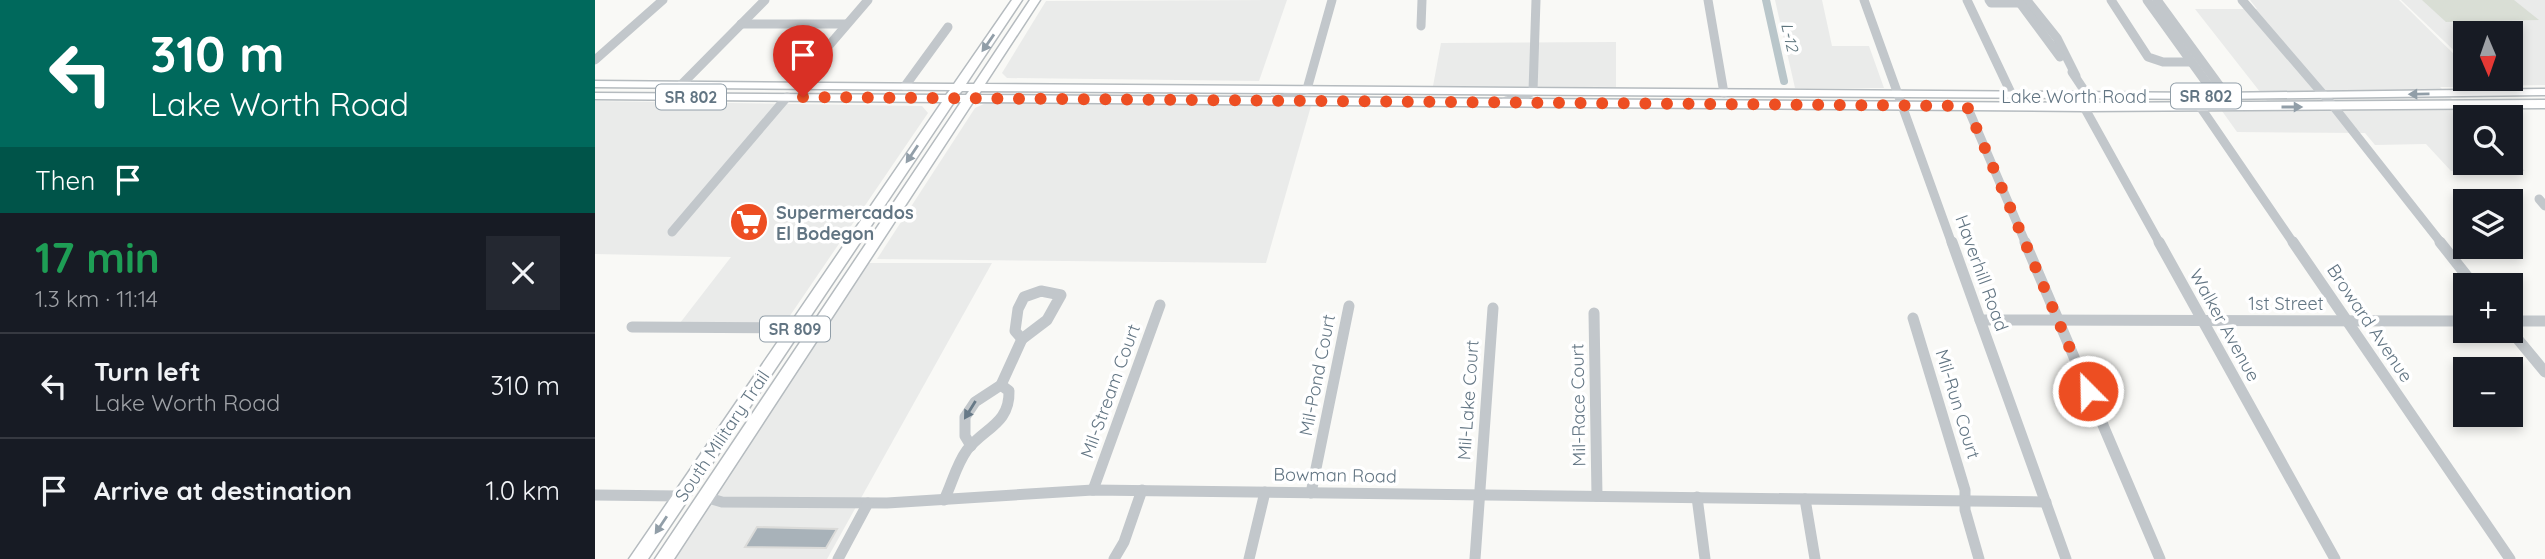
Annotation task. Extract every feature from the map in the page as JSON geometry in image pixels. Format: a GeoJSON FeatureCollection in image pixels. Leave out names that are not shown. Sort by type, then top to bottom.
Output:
{"type":"FeatureCollection","features":[{"type":"Feature","properties":{"kind":"main road","name":"South Military Trail"},"geometry":{"type":"LineString","coordinates":[[638,559],[1017,0]]}},
{"type":"Feature","properties":{"kind":"main road","name":"South Military Trail"},"geometry":{"type":"LineString","coordinates":[[664,559],[1035,0]]}},
{"type":"Feature","properties":{"kind":"main road","name":"Lake Worth Road"},"geometry":{"type":"LineString","coordinates":[[595,84],[905,86],[975,92],[1279,100],[1902,100],[2012,95],[2201,108],[2545,104]]}},
{"type":"Feature","properties":{"kind":"main road"},"geometry":{"type":"LineString","coordinates":[[595,94],[641,92],[660,85]]}},
{"type":"Feature","properties":{"kind":"main road"},"geometry":{"type":"LineString","coordinates":[[671,97],[692,90],[753,90],[777,85]]}},
{"type":"Feature","properties":{"kind":"main road","name":"Lake Worth Road"},"geometry":{"type":"LineString","coordinates":[[975,92],[1307,89],[1724,93],[1902,100],[1967,106],[2086,102],[2117,96],[2545,95]]}},
{"type":"Feature","properties":{"kind":"main road","name":"Lake Worth Road"},"geometry":{"type":"LineString","coordinates":[[595,94],[787,97],[954,91]]}},
{"type":"Feature","properties":{"kind":"main road"},"geometry":{"type":"LineString","coordinates":[[2522,104],[2527,99],[2545,95]]}},
{"type":"Feature","properties":{"kind":"main road"},"geometry":{"type":"LineString","coordinates":[[795,361],[793,355],[854,262],[849,249]]}},
{"type":"Feature","properties":{"kind":"main road"},"geometry":{"type":"LineString","coordinates":[[705,497],[702,486],[708,475],[768,385],[764,374]]}},
{"type":"Feature","properties":{"kind":"main road"},"geometry":{"type":"LineString","coordinates":[[657,559],[688,512],[687,501],[680,496]]}},
{"type":"Feature","properties":{"kind":"street"},"geometry":{"type":"LineString","coordinates":[[595,60],[663,0]]}},
{"type":"Feature","properties":{"kind":"street"},"geometry":{"type":"LineString","coordinates":[[681,85],[765,0]]}},
{"type":"Feature","properties":{"kind":"street"},"geometry":{"type":"LineString","coordinates":[[795,85],[867,0]]}},
{"type":"Feature","properties":{"kind":"street"},"geometry":{"type":"LineString","coordinates":[[1279,100],[1307,89],[1332,0]]}},
{"type":"Feature","properties":{"kind":"street"},"geometry":{"type":"LineString","coordinates":[[1421,26],[1422,0]]}},
{"type":"Feature","properties":{"kind":"street"},"geometry":{"type":"LineString","coordinates":[[1503,102],[1522,98],[1533,91],[1536,0]]}},
{"type":"Feature","properties":{"kind":"street"},"geometry":{"type":"LineString","coordinates":[[1708,0],[1724,93]]}},
{"type":"Feature","properties":{"kind":"street","name":"Haverhill Road"},"geometry":{"type":"LineString","coordinates":[[1864,0],[2066,559]]}},
{"type":"Feature","properties":{"kind":"street"},"geometry":{"type":"LineString","coordinates":[[1967,0],[2012,95]]}},
{"type":"Feature","properties":{"kind":"street","name":"Walker Avenue"},"geometry":{"type":"LineString","coordinates":[[1989,0],[1991,4],[2024,3],[2076,76],[2086,102],[2202,320],[2335,559]]}},
{"type":"Feature","properties":{"kind":"street"},"geometry":{"type":"LineString","coordinates":[[2111,0],[2148,57],[2163,62],[2190,62]]}},
{"type":"Feature","properties":{"kind":"street"},"geometry":{"type":"LineString","coordinates":[[2147,0],[2190,62],[2221,96]]}},
{"type":"Feature","properties":{"kind":"street"},"geometry":{"type":"LineString","coordinates":[[2157,0],[2221,96]]}},
{"type":"Feature","properties":{"kind":"street"},"geometry":{"type":"LineString","coordinates":[[2242,0],[2334,107],[2465,273]]}},
{"type":"Feature","properties":{"kind":"street"},"geometry":{"type":"LineString","coordinates":[[741,24],[846,24]]}},
{"type":"Feature","properties":{"kind":"street"},"geometry":{"type":"LineString","coordinates":[[905,86],[948,26]]}},
{"type":"Feature","properties":{"kind":"street"},"geometry":{"type":"LineString","coordinates":[[672,232],[787,97]]}},
{"type":"Feature","properties":{"kind":"street"},"geometry":{"type":"LineString","coordinates":[[1967,106],[2160,559]]}},
{"type":"Feature","properties":{"kind":"street","name":"Broward Avenue"},"geometry":{"type":"LineString","coordinates":[[2201,108],[2510,559]]}},
{"type":"Feature","properties":{"kind":"street"},"geometry":{"type":"LineString","coordinates":[[971,446],[964,437],[961,426],[967,410],[989,390],[1001,385],[1022,339],[1038,329],[1056,309],[1061,295],[1057,292],[1033,292],[1024,297],[1015,320],[1015,331],[1022,339]]}},
{"type":"Feature","properties":{"kind":"street","name":"Mil-Stream Court"},"geometry":{"type":"LineString","coordinates":[[1093,490],[1160,305]]}},
{"type":"Feature","properties":{"kind":"street","name":"Mil-Pond Court"},"geometry":{"type":"LineString","coordinates":[[1311,493],[1349,306]]}},
{"type":"Feature","properties":{"kind":"street","name":"Mil-Lake Court"},"geometry":{"type":"LineString","coordinates":[[1475,559],[1493,308]]}},
{"type":"Feature","properties":{"kind":"street","name":"Mil-Race Court"},"geometry":{"type":"LineString","coordinates":[[1594,313],[1597,496]]}},
{"type":"Feature","properties":{"kind":"street","name":"Mil-Run Court"},"geometry":{"type":"LineString","coordinates":[[1913,318],[1966,501],[1966,515],[1979,559]]}},
{"type":"Feature","properties":{"kind":"street","name":"1st Street"},"geometry":{"type":"LineString","coordinates":[[1980,320],[2453,321]]}},
{"type":"Feature","properties":{"kind":"street"},"geometry":{"type":"LineString","coordinates":[[2523,321],[2545,321]]}},
{"type":"Feature","properties":{"kind":"street"},"geometry":{"type":"LineString","coordinates":[[632,327],[795,328]]}},
{"type":"Feature","properties":{"kind":"street"},"geometry":{"type":"LineString","coordinates":[[2521,343],[2545,372]]}},
{"type":"Feature","properties":{"kind":"street"},"geometry":{"type":"LineString","coordinates":[[944,500],[971,446],[997,428],[1006,415],[1009,391],[1001,385]]}},
{"type":"Feature","properties":{"kind":"street","name":"Bowman Road"},"geometry":{"type":"LineString","coordinates":[[705,497],[722,502],[868,503],[944,500],[1033,490],[1142,490],[2046,502]]}},
{"type":"Feature","properties":{"kind":"street"},"geometry":{"type":"LineString","coordinates":[[1114,559],[1124,542],[1142,490]]}},
{"type":"Feature","properties":{"kind":"street"},"geometry":{"type":"LineString","coordinates":[[1249,559],[1265,492]]}},
{"type":"Feature","properties":{"kind":"street"},"geometry":{"type":"LineString","coordinates":[[595,495],[680,496]]}},
{"type":"Feature","properties":{"kind":"street"},"geometry":{"type":"LineString","coordinates":[[1697,497],[1699,531],[1705,559]]}},
{"type":"Feature","properties":{"kind":"street"},"geometry":{"type":"LineString","coordinates":[[1805,499],[1815,559]]}},
{"type":"Feature","properties":{"kind":"street"},"geometry":{"type":"LineString","coordinates":[[838,559],[868,503]]}},
{"type":"Feature","properties":{"kind":"shaded area"},"geometry":{"type":"Polygon","coordinates":[[[1287,0],[1259,81],[1007,78],[1002,73],[1046,1],[1287,0]]]}},
{"type":"Feature","properties":{"kind":"shaded area"},"geometry":{"type":"Polygon","coordinates":[[[1775,0],[1822,0],[1832,46],[1869,46],[1884,88],[1795,88],[1775,0]]]}},
{"type":"Feature","properties":{"kind":"shaded area"},"geometry":{"type":"Polygon","coordinates":[[[2250,0],[2399,0],[2453,53],[2453,87],[2440,87],[2458,105],[2453,105],[2453,171],[2426,144],[2375,145],[2365,133],[2237,132],[2222,111],[2275,111],[2195,9],[2257,9],[2250,0]]]}},
{"type":"Feature","properties":{"kind":"shaded area"},"geometry":{"type":"Polygon","coordinates":[[[2401,0],[2545,0],[2545,85],[2523,85],[2523,21],[2453,21],[2453,50],[2401,0]]]}},
{"type":"Feature","properties":{"kind":"shaded area"},"geometry":{"type":"Polygon","coordinates":[[[2422,0],[2514,0],[2539,20],[2453,21],[2446,22],[2422,0]]]}},
{"type":"Feature","properties":{"kind":"shaded area"},"geometry":{"type":"Polygon","coordinates":[[[1616,42],[1616,87],[1433,86],[1441,43],[1616,42]]]}},
{"type":"Feature","properties":{"kind":"shaded area"},"geometry":{"type":"Polygon","coordinates":[[[595,101],[922,106],[928,113],[785,323],[680,323],[731,257],[595,254],[595,101]]]}},
{"type":"Feature","properties":{"kind":"shaded area"},"geometry":{"type":"Polygon","coordinates":[[[986,103],[1311,106],[1266,263],[877,259],[975,108],[986,103]]]}},
{"type":"Feature","properties":{"kind":"shaded area"},"geometry":{"type":"Polygon","coordinates":[[[868,263],[992,263],[827,559],[674,559],[868,263]]]}},
{"type":"Feature","properties":{"kind":"building"},"geometry":{"type":"Polygon","coordinates":[[[757,527],[837,529],[826,548],[745,547],[757,527]]]}},
{"type":"Feature","properties":{"kind":"waterway","name":"L-12"},"geometry":{"type":"LineString","coordinates":[[1766,0],[1784,81]]}},
{"type":"Feature","properties":{"kind":"place","name":"Supermercados El Bodegon"},"geometry":{"type":"Point","coordinates":[749,222]}},
{"type":"Feature","properties":{"kind":"route"},"geometry":{"type":"LineString","coordinates":[[803,97],[1967,106],[2088,391]]}}]}
